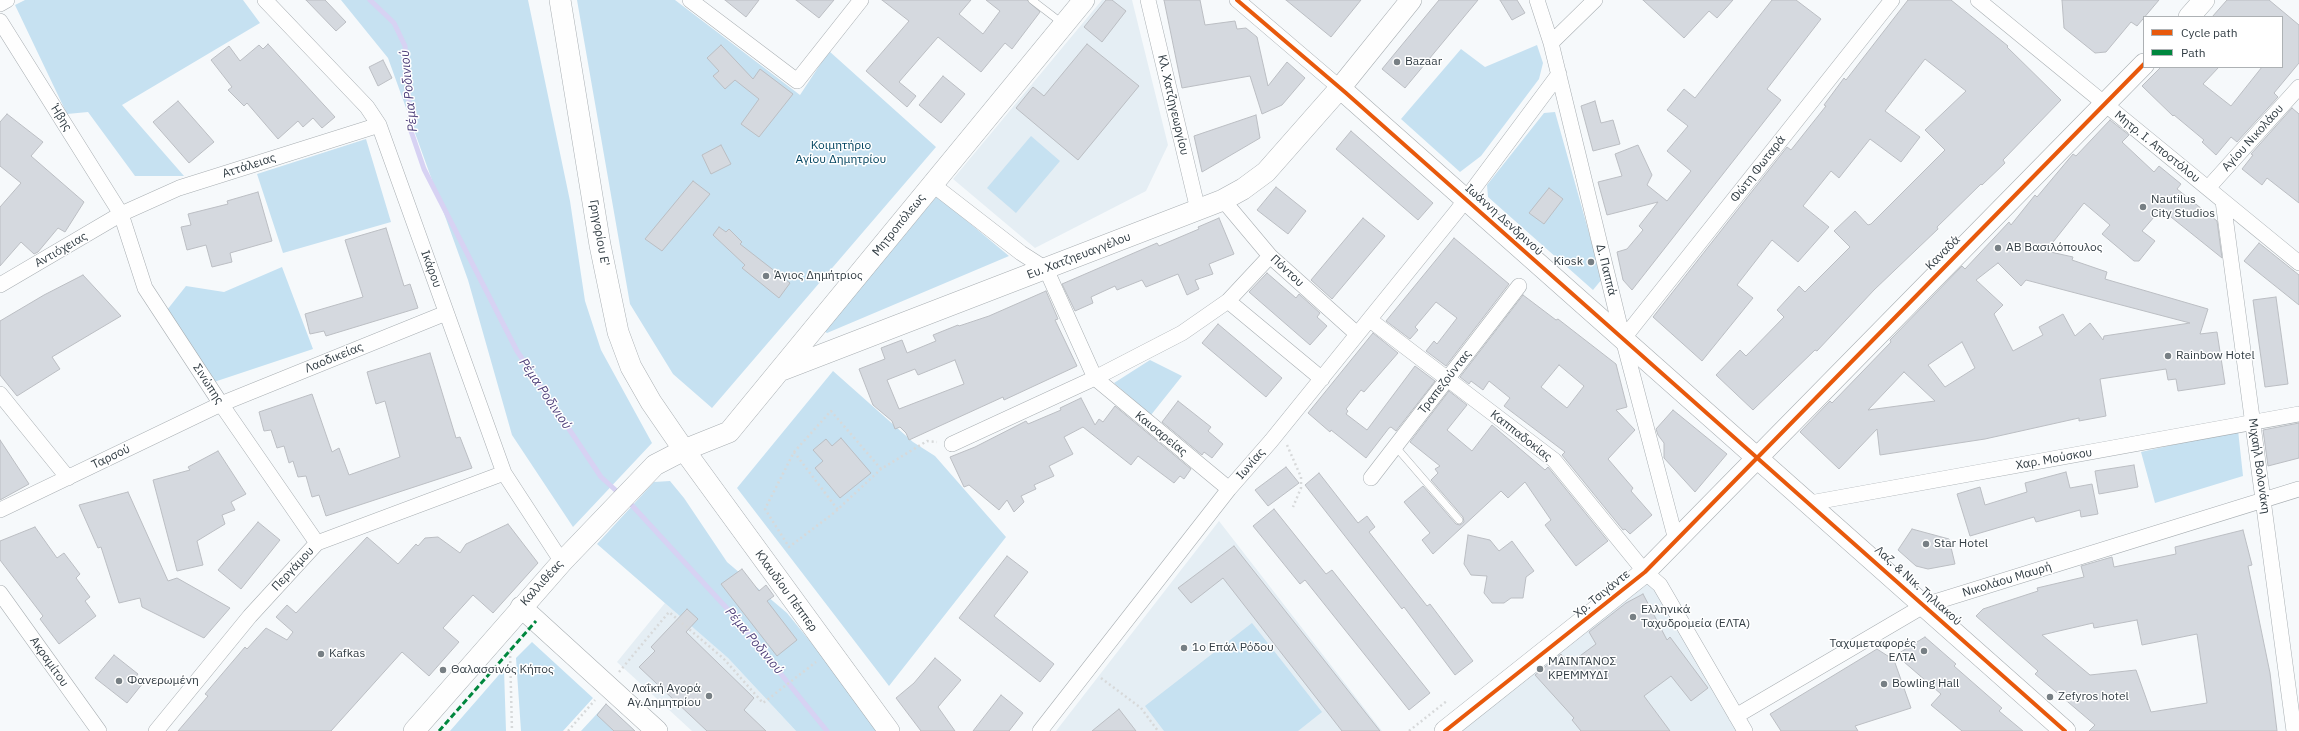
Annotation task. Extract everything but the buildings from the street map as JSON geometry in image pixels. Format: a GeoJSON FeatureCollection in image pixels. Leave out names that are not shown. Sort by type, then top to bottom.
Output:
{"type":"FeatureCollection","features":[{"type":"Feature","properties":{"kind":"street"},"geometry":{"type":"LineString","coordinates":[[0,4],[7,0]]}},
{"type":"Feature","properties":{"kind":"street","name":"Ικάρου"},"geometry":{"type":"LineString","coordinates":[[265,0],[367,107],[379,125],[504,472],[562,562]]}},
{"type":"Feature","properties":{"kind":"street","name":"Γρηγορίου Ε'"},"geometry":{"type":"LineString","coordinates":[[560,0],[600,245],[618,332],[631,367],[651,402],[684,450]]}},
{"type":"Feature","properties":{"kind":"street"},"geometry":{"type":"LineString","coordinates":[[690,0],[797,81],[861,0]]}},
{"type":"Feature","properties":{"kind":"street","name":"Μητροπόλεως"},"geometry":{"type":"LineString","coordinates":[[684,450],[729,432],[782,370],[932,184],[1084,0]]}},
{"type":"Feature","properties":{"kind":"street","name":"Κλ. Χατζηγεωργίου"},"geometry":{"type":"LineString","coordinates":[[1148,0],[1198,210]]}},
{"type":"Feature","properties":{"kind":"street","name":"Ιωάννη Δενδρινού"},"geometry":{"type":"LineString","coordinates":[[1238,0],[1340,88],[1756,457]]}},
{"type":"Feature","properties":{"kind":"street","name":"Ευ. Χατζηευαγγέλου"},"geometry":{"type":"LineString","coordinates":[[782,370],[1198,210],[1223,200],[1243,189],[1266,172],[1340,88],[1411,0]]}},
{"type":"Feature","properties":{"kind":"street","name":"Δ. Παππά"},"geometry":{"type":"LineString","coordinates":[[1537,0],[1559,74],[1623,339],[1676,540]]}},
{"type":"Feature","properties":{"kind":"street"},"geometry":{"type":"LineString","coordinates":[[1551,43],[1595,0]]}},
{"type":"Feature","properties":{"kind":"street","name":"Φώτη Φωταρά"},"geometry":{"type":"LineString","coordinates":[[1623,339],[1892,0]]}},
{"type":"Feature","properties":{"kind":"street","name":"Μητρ. Ι. Αποστόλου"},"geometry":{"type":"LineString","coordinates":[[1978,0],[2299,263]]}},
{"type":"Feature","properties":{"kind":"street"},"geometry":{"type":"LineString","coordinates":[[2190,16],[2204,0]]}},
{"type":"Feature","properties":{"kind":"street","name":"Ήβης"},"geometry":{"type":"LineString","coordinates":[[0,21],[121,214]]}},
{"type":"Feature","properties":{"kind":"street","name":"Καναδά"},"geometry":{"type":"LineString","coordinates":[[1756,457],[2143,65]]}},
{"type":"Feature","properties":{"kind":"street","name":"Ιωνίας"},"geometry":{"type":"LineString","coordinates":[[1040,731],[1229,489],[1322,379],[1457,211],[1464,198],[1559,74]]}},
{"type":"Feature","properties":{"kind":"street","name":"Αγίου Νικολάου"},"geometry":{"type":"LineString","coordinates":[[2208,188],[2299,87]]}},
{"type":"Feature","properties":{"kind":"street","name":"Αττάλειας"},"geometry":{"type":"LineString","coordinates":[[121,214],[179,188],[379,125]]}},
{"type":"Feature","properties":{"kind":"street"},"geometry":{"type":"LineString","coordinates":[[932,184],[1020,253],[1046,268]]}},
{"type":"Feature","properties":{"kind":"street","name":"Πόντου"},"geometry":{"type":"LineString","coordinates":[[1223,200],[1270,256],[1357,334]]}},
{"type":"Feature","properties":{"kind":"street","name":"Μιχαήλ Βολονάκη"},"geometry":{"type":"LineString","coordinates":[[2223,201],[2294,731]]}},
{"type":"Feature","properties":{"kind":"street","name":"Αντιόχειας"},"geometry":{"type":"LineString","coordinates":[[0,286],[121,214]]}},
{"type":"Feature","properties":{"kind":"street","name":"Σινώπης"},"geometry":{"type":"LineString","coordinates":[[121,214],[145,288],[221,404],[317,543]]}},
{"type":"Feature","properties":{"kind":"street"},"geometry":{"type":"LineString","coordinates":[[952,444],[1094,378],[1182,333],[1228,301],[1270,256]]}},
{"type":"Feature","properties":{"kind":"street","name":"Καισαρείας"},"geometry":{"type":"LineString","coordinates":[[1046,268],[1094,378],[1229,489]]}},
{"type":"Feature","properties":{"kind":"street","name":"Τραπεζούντας"},"geometry":{"type":"LineString","coordinates":[[1370,478],[1519,286]]}},
{"type":"Feature","properties":{"kind":"street"},"geometry":{"type":"LineString","coordinates":[[1228,301],[1322,379]]}},
{"type":"Feature","properties":{"kind":"street","name":"Λαοδικείας"},"geometry":{"type":"LineString","coordinates":[[221,404],[446,313]]}},
{"type":"Feature","properties":{"kind":"street","name":"Καππαδοκίας"},"geometry":{"type":"LineString","coordinates":[[1374,323],[1554,460],[1645,572],[1660,585],[1744,731]]}},
{"type":"Feature","properties":{"kind":"street"},"geometry":{"type":"LineString","coordinates":[[0,394],[68,478]]}},
{"type":"Feature","properties":{"kind":"street","name":"Ταρσού"},"geometry":{"type":"LineString","coordinates":[[0,510],[221,404]]}},
{"type":"Feature","properties":{"kind":"street","name":"Χαρ. Μούσκου"},"geometry":{"type":"LineString","coordinates":[[1810,504],[2299,414]]}},
{"type":"Feature","properties":{"kind":"street","name":"Καλλιθέας"},"geometry":{"type":"LineString","coordinates":[[414,731],[528,614],[562,562],[591,530],[655,465],[684,450]]}},
{"type":"Feature","properties":{"kind":"street","name":"Κλαυδίου Πέππερ"},"geometry":{"type":"LineString","coordinates":[[684,450],[829,651],[889,731]]}},
{"type":"Feature","properties":{"kind":"street","name":"Λαζ. & Νικ. Τηλιακού"},"geometry":{"type":"LineString","coordinates":[[1756,457],[1926,605],[2065,731]]}},
{"type":"Feature","properties":{"kind":"street","name":"Χρ. Τσιγάντε"},"geometry":{"type":"LineString","coordinates":[[1445,731],[1645,572],[1756,457]]}},
{"type":"Feature","properties":{"kind":"street","name":"Περγάμου"},"geometry":{"type":"LineString","coordinates":[[156,731],[250,616],[317,543],[504,472]]}},
{"type":"Feature","properties":{"kind":"street","name":"Νικολάου Μαυρή"},"geometry":{"type":"LineString","coordinates":[[1736,716],[1926,605],[2299,489]]}},
{"type":"Feature","properties":{"kind":"street","name":"Ακραμίτου"},"geometry":{"type":"LineString","coordinates":[[0,593],[96,730]]}},
{"type":"Feature","properties":{"kind":"street"},"geometry":{"type":"LineString","coordinates":[[528,614],[657,731]]}},
{"type":"Feature","properties":{"kind":"lane"},"geometry":{"type":"LineString","coordinates":[[1032,0],[1064,25]]}},
{"type":"Feature","properties":{"kind":"lane"},"geometry":{"type":"LineString","coordinates":[[1395,446],[1459,520]]}},
{"type":"Feature","properties":{"kind":"path"},"geometry":{"type":"LineString","coordinates":[[881,469],[831,411],[794,452],[765,509],[790,547],[838,510],[881,469],[927,441],[952,444]]}},
{"type":"Feature","properties":{"kind":"path"},"geometry":{"type":"LineString","coordinates":[[1286,441],[1301,477],[1302,488],[1293,507]]}},
{"type":"Feature","properties":{"kind":"path"},"geometry":{"type":"LineString","coordinates":[[794,452],[838,510]]}},
{"type":"Feature","properties":{"kind":"path"},"geometry":{"type":"LineString","coordinates":[[568,731],[669,612],[723,658],[763,702],[829,651]]}},
{"type":"Feature","properties":{"kind":"path"},"geometry":{"type":"LineString","coordinates":[[510,651],[512,731]]}},
{"type":"Feature","properties":{"kind":"path"},"geometry":{"type":"LineString","coordinates":[[1096,674],[1141,708],[1158,731]]}},
{"type":"Feature","properties":{"kind":"path"},"geometry":{"type":"LineString","coordinates":[[1409,731],[1448,700]]}},
{"type":"Feature","properties":{"kind":"shaded area"},"geometry":{"type":"Polygon","coordinates":[[[1102,0],[1132,0],[1168,145],[1146,191],[1035,248],[953,179],[1102,0]]]}},
{"type":"Feature","properties":{"kind":"shaded area"},"geometry":{"type":"Polygon","coordinates":[[[282,267],[313,349],[214,382],[167,310],[186,286],[224,292],[282,267]]]}},
{"type":"Feature","properties":{"kind":"shaded area"},"geometry":{"type":"Polygon","coordinates":[[[1219,521],[1382,731],[1056,731],[1219,521]]]}},
{"type":"Feature","properties":{"kind":"shaded area"},"geometry":{"type":"Polygon","coordinates":[[[1649,575],[1739,731],[1445,731],[1649,575]]]}},
{"type":"Feature","properties":{"kind":"shaded area","name":"Λαΐκή Αγορά Αγ.Δημητρίου"},"geometry":{"type":"Polygon","coordinates":[[[665,603],[728,658],[796,731],[692,731],[617,662],[665,603]]]}},
{"type":"Feature","properties":{"kind":"shaded area"},"geometry":{"type":"Polygon","coordinates":[[[532,642],[593,698],[563,731],[521,731],[516,658],[532,642]]]}},
{"type":"Feature","properties":{"kind":"shaded area"},"geometry":{"type":"Polygon","coordinates":[[[504,669],[506,731],[450,731],[504,669]]]}},
{"type":"Feature","properties":{"kind":"green space"},"geometry":{"type":"Polygon","coordinates":[[[25,0],[243,0],[260,23],[122,105],[184,176],[135,176],[88,112],[67,114],[15,5],[25,0]]]}},
{"type":"Feature","properties":{"kind":"green space"},"geometry":{"type":"Polygon","coordinates":[[[341,0],[528,0],[570,201],[585,301],[601,350],[652,443],[573,527],[512,435],[468,280],[388,58],[341,0]]]}},
{"type":"Feature","properties":{"kind":"green space","name":"Κοιμητήριο Αγίου Δημητρίου"},"geometry":{"type":"Polygon","coordinates":[[[577,0],[675,0],[800,95],[829,51],[936,147],[712,408],[673,374],[630,304],[577,0]]]}},
{"type":"Feature","properties":{"kind":"green space"},"geometry":{"type":"Polygon","coordinates":[[[1537,45],[1543,63],[1539,79],[1481,156],[1460,172],[1401,119],[1461,49],[1485,67],[1537,45]]]}},
{"type":"Feature","properties":{"kind":"green space"},"geometry":{"type":"Polygon","coordinates":[[[1555,112],[1602,279],[1593,290],[1488,197],[1487,185],[1544,113],[1555,112]]]}},
{"type":"Feature","properties":{"kind":"green space"},"geometry":{"type":"Polygon","coordinates":[[[1031,136],[1060,161],[1016,213],[987,188],[1031,136]]]}},
{"type":"Feature","properties":{"kind":"green space"},"geometry":{"type":"Polygon","coordinates":[[[366,139],[391,222],[283,253],[257,174],[366,139]]]}},
{"type":"Feature","properties":{"kind":"green space"},"geometry":{"type":"Polygon","coordinates":[[[937,196],[1009,256],[827,333],[824,331],[937,196]]]}},
{"type":"Feature","properties":{"kind":"green space"},"geometry":{"type":"Polygon","coordinates":[[[1150,360],[1182,376],[1151,415],[1114,383],[1150,360]]]}},
{"type":"Feature","properties":{"kind":"green space"},"geometry":{"type":"Polygon","coordinates":[[[833,371],[913,442],[935,456],[1006,537],[889,686],[737,488],[833,371]]]}},
{"type":"Feature","properties":{"kind":"green space"},"geometry":{"type":"Polygon","coordinates":[[[2238,430],[2243,476],[2155,503],[2141,452],[2238,430]]]}},
{"type":"Feature","properties":{"kind":"green space"},"geometry":{"type":"Polygon","coordinates":[[[670,481],[684,498],[727,562],[787,613],[827,662],[878,731],[796,731],[728,658],[597,544],[654,482],[670,481]]]}},
{"type":"Feature","properties":{"kind":"green space"},"geometry":{"type":"Polygon","coordinates":[[[1252,623],[1322,712],[1298,731],[1164,731],[1145,706],[1252,623]]]}},
{"type":"Feature","properties":{"kind":"green space"},"geometry":{"type":"Polygon","coordinates":[[[606,704],[635,731],[581,731],[606,704]]]}},
{"type":"Feature","properties":{"kind":"waterway","name":"Ρέμα Ροδινιού"},"geometry":{"type":"LineString","coordinates":[[370,0],[394,23],[405,46],[411,131],[424,169],[517,351],[601,477],[621,495]]}},
{"type":"Feature","properties":{"kind":"waterway","name":"Ρέμα Ροδινιού"},"geometry":{"type":"LineString","coordinates":[[627,500],[734,616],[827,731]]}},
{"type":"Feature","properties":{"kind":"marked path"},"geometry":{"type":"LineString","coordinates":[[439,731],[536,621]]}},
{"type":"Feature","properties":{"kind":"cycle path"},"geometry":{"type":"LineString","coordinates":[[1237,0],[1346,93],[2065,731]]}},
{"type":"Feature","properties":{"kind":"cycle path"},"geometry":{"type":"LineString","coordinates":[[1445,731],[1645,572],[2143,65]]}},
{"type":"Feature","properties":{"kind":"place","name":"Bazaar"},"geometry":{"type":"Point","coordinates":[1397,62]}},
{"type":"Feature","properties":{"kind":"place","name":"Nautilus City Studios"},"geometry":{"type":"Point","coordinates":[2143,207]}},
{"type":"Feature","properties":{"kind":"place","name":"ΑΒ Βασιλόπουλος"},"geometry":{"type":"Point","coordinates":[1998,248]}},
{"type":"Feature","properties":{"kind":"place","name":"Kiosk"},"geometry":{"type":"Point","coordinates":[1591,262]}},
{"type":"Feature","properties":{"kind":"place","name":"Άγιος Δημήτριος"},"geometry":{"type":"Point","coordinates":[766,276]}},
{"type":"Feature","properties":{"kind":"place","name":"Rainbow Hotel"},"geometry":{"type":"Point","coordinates":[2168,356]}},
{"type":"Feature","properties":{"kind":"place","name":"Star Hotel"},"geometry":{"type":"Point","coordinates":[1926,544]}},
{"type":"Feature","properties":{"kind":"place","name":"Ελληνικά Ταχυδρομεία (ΕΛΤΑ)"},"geometry":{"type":"Point","coordinates":[1633,617]}},
{"type":"Feature","properties":{"kind":"place","name":"1ο Επάλ Ρόδου"},"geometry":{"type":"Point","coordinates":[1184,648]}},
{"type":"Feature","properties":{"kind":"place","name":"Ταχυμεταφορές ΕΛΤΑ"},"geometry":{"type":"Point","coordinates":[1924,651]}},
{"type":"Feature","properties":{"kind":"place","name":"Kafkas"},"geometry":{"type":"Point","coordinates":[321,654]}},
{"type":"Feature","properties":{"kind":"place","name":"ΜΑΙΝΤΑΝΟΣ ΚΡΕΜΜΥΔΙ"},"geometry":{"type":"Point","coordinates":[1540,669]}},
{"type":"Feature","properties":{"kind":"place","name":"Θαλασσινός Κήπος"},"geometry":{"type":"Point","coordinates":[443,670]}},
{"type":"Feature","properties":{"kind":"place","name":"Φανερωμένη"},"geometry":{"type":"Point","coordinates":[119,681]}},
{"type":"Feature","properties":{"kind":"place","name":"Bowling Hall"},"geometry":{"type":"Point","coordinates":[1884,684]}},
{"type":"Feature","properties":{"kind":"place","name":"Λαΐκή Αγορά Αγ.Δημητρίου"},"geometry":{"type":"Point","coordinates":[709,696]}},
{"type":"Feature","properties":{"kind":"place","name":"Zefyros hotel"},"geometry":{"type":"Point","coordinates":[2050,697]}}]}
